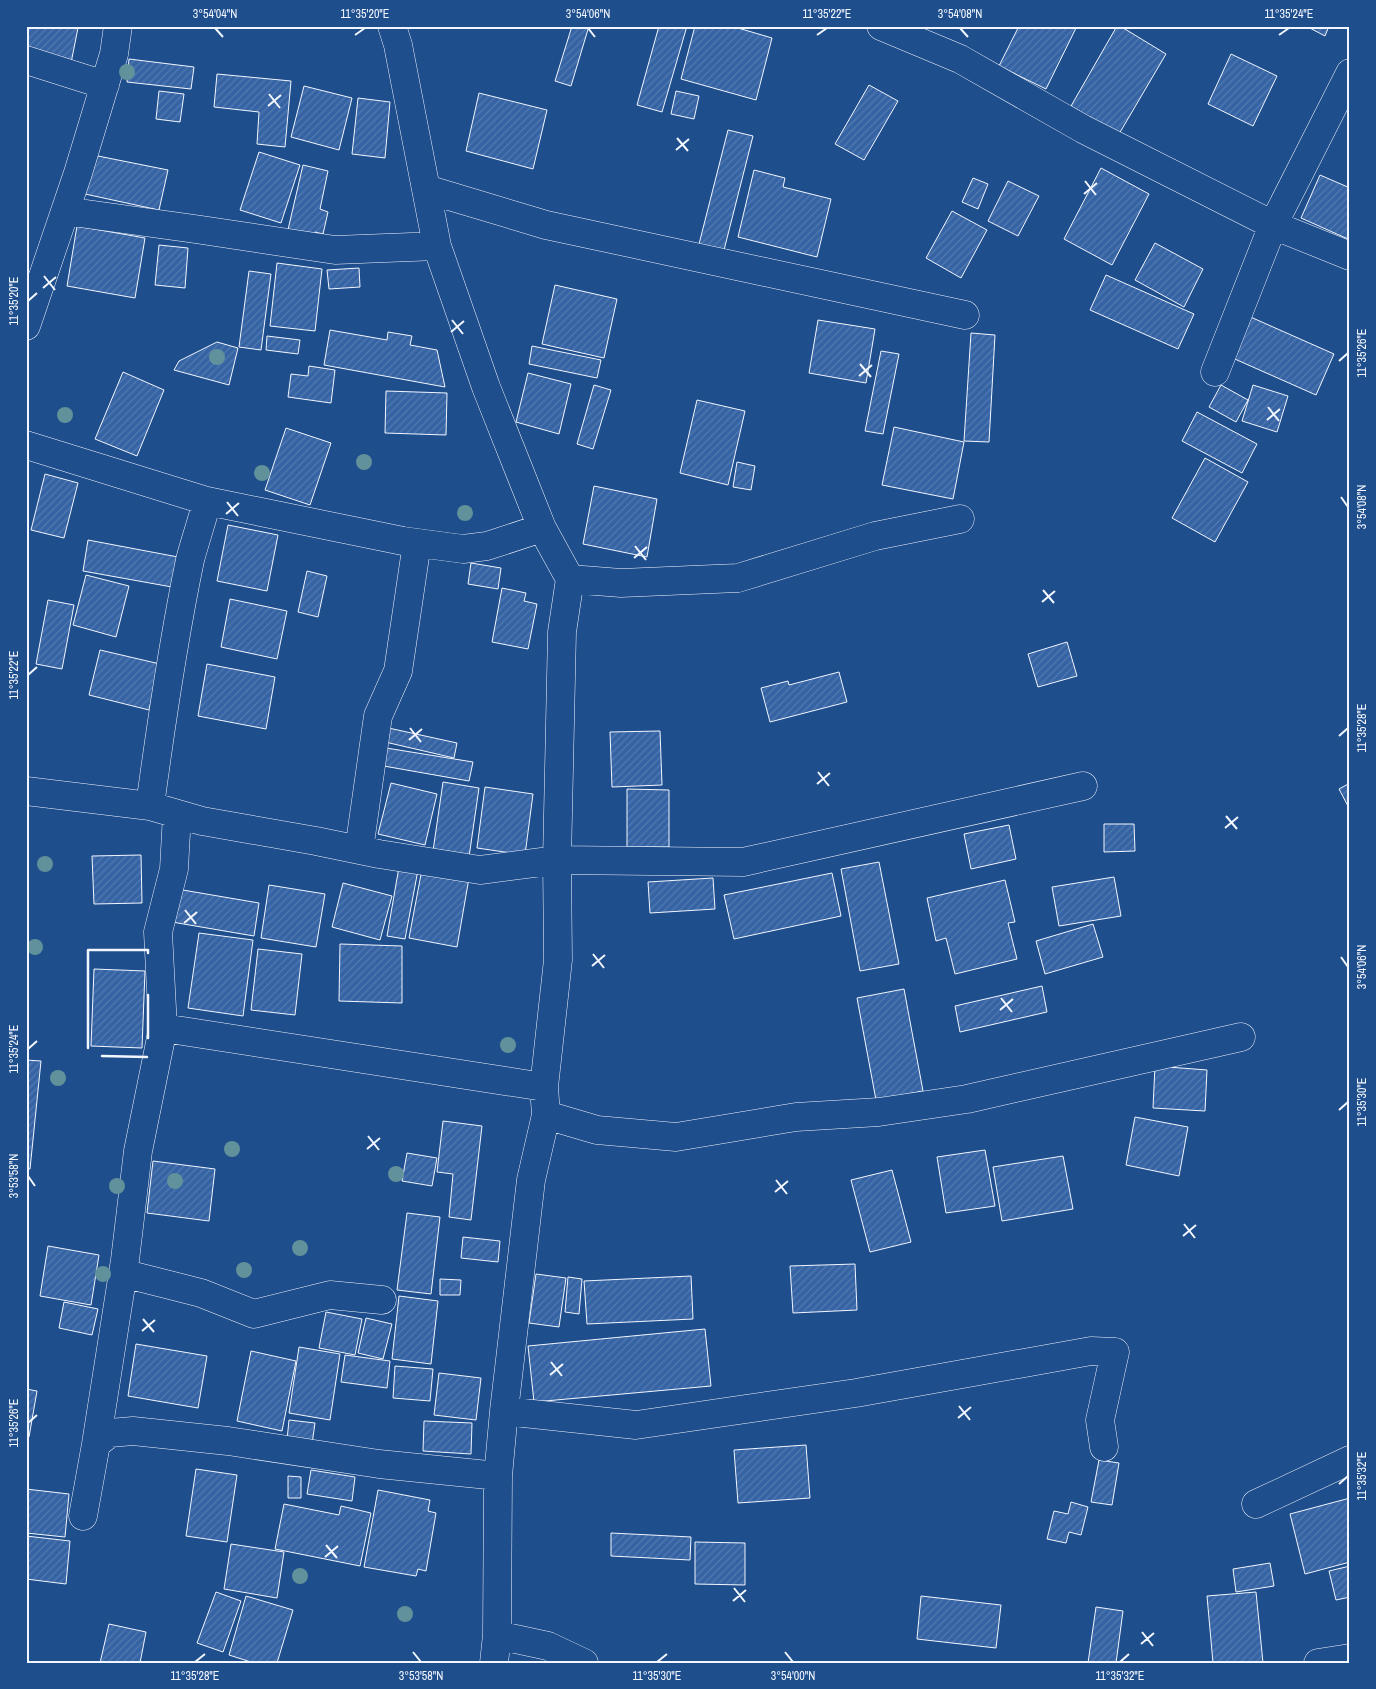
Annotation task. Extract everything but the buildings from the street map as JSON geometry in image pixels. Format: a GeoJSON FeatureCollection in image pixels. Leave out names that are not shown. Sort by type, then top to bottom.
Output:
{"type":"FeatureCollection","features":[{"type":"Feature","properties":{"kind":"street"},"geometry":{"type":"LineString","coordinates":[[26,326],[105,85],[114,54],[118,26]]}},
{"type":"Feature","properties":{"kind":"street"},"geometry":{"type":"LineString","coordinates":[[392,26],[398,45],[436,246],[486,387],[542,528],[570,579],[562,632],[557,860],[558,960],[544,1087],[546,1115],[531,1180],[498,1476],[497,1635],[494,1663]]}},
{"type":"Feature","properties":{"kind":"street"},"geometry":{"type":"LineString","coordinates":[[881,26],[960,59],[1084,129],[1273,225],[1350,256]]}},
{"type":"Feature","properties":{"kind":"street"},"geometry":{"type":"LineString","coordinates":[[26,60],[105,85]]}},
{"type":"Feature","properties":{"kind":"street"},"geometry":{"type":"LineString","coordinates":[[1215,372],[1273,225],[1350,73]]}},
{"type":"Feature","properties":{"kind":"street"},"geometry":{"type":"LineString","coordinates":[[426,189],[546,226],[965,315]]}},
{"type":"Feature","properties":{"kind":"street"},"geometry":{"type":"LineString","coordinates":[[65,211],[335,250],[436,246]]}},
{"type":"Feature","properties":{"kind":"street"},"geometry":{"type":"LineString","coordinates":[[26,444],[207,502],[417,543],[463,549],[487,546],[542,528]]}},
{"type":"Feature","properties":{"kind":"street"},"geometry":{"type":"LineString","coordinates":[[150,806],[173,647],[191,558],[207,502]]}},
{"type":"Feature","properties":{"kind":"street"},"geometry":{"type":"LineString","coordinates":[[570,579],[621,583],[738,578],[875,536],[960,520]]}},
{"type":"Feature","properties":{"kind":"street"},"geometry":{"type":"LineString","coordinates":[[359,850],[378,716],[398,671],[417,543]]}},
{"type":"Feature","properties":{"kind":"street"},"geometry":{"type":"LineString","coordinates":[[26,791],[150,806],[202,821],[480,870],[557,860],[742,862],[1083,786]]}},
{"type":"Feature","properties":{"kind":"street"},"geometry":{"type":"LineString","coordinates":[[83,1516],[123,1272],[138,1152],[163,1028],[158,932],[174,869],[177,814]]}},
{"type":"Feature","properties":{"kind":"street"},"geometry":{"type":"LineString","coordinates":[[163,1028],[544,1087]]}},
{"type":"Feature","properties":{"kind":"street"},"geometry":{"type":"LineString","coordinates":[[546,1115],[597,1130],[676,1137],[796,1117],[879,1112],[967,1099],[1241,1037]]}},
{"type":"Feature","properties":{"kind":"street"},"geometry":{"type":"LineString","coordinates":[[123,1272],[130,1276],[201,1293],[254,1314],[330,1295],[382,1300]]}},
{"type":"Feature","properties":{"kind":"street"},"geometry":{"type":"LineString","coordinates":[[504,1411],[636,1425],[856,1393],[1091,1351],[1115,1352],[1100,1420],[1104,1447]]}},
{"type":"Feature","properties":{"kind":"street"},"geometry":{"type":"LineString","coordinates":[[96,1444],[110,1433],[133,1431],[228,1441],[379,1464],[498,1476]]}},
{"type":"Feature","properties":{"kind":"street"},"geometry":{"type":"LineString","coordinates":[[1256,1504],[1350,1460]]}},
{"type":"Feature","properties":{"kind":"street"},"geometry":{"type":"LineString","coordinates":[[497,1635],[548,1646],[584,1663]]}},
{"type":"Feature","properties":{"kind":"street"},"geometry":{"type":"LineString","coordinates":[[1318,1663],[1350,1658]]}},
{"type":"Feature","properties":{"kind":"wall"},"geometry":{"type":"LineString","coordinates":[[88,1048],[88,950],[148,950],[148,953]]}},
{"type":"Feature","properties":{"kind":"wall"},"geometry":{"type":"LineString","coordinates":[[148,995],[148,1038]]}},
{"type":"Feature","properties":{"kind":"wall"},"geometry":{"type":"LineString","coordinates":[[102,1056],[147,1057]]}}]}
